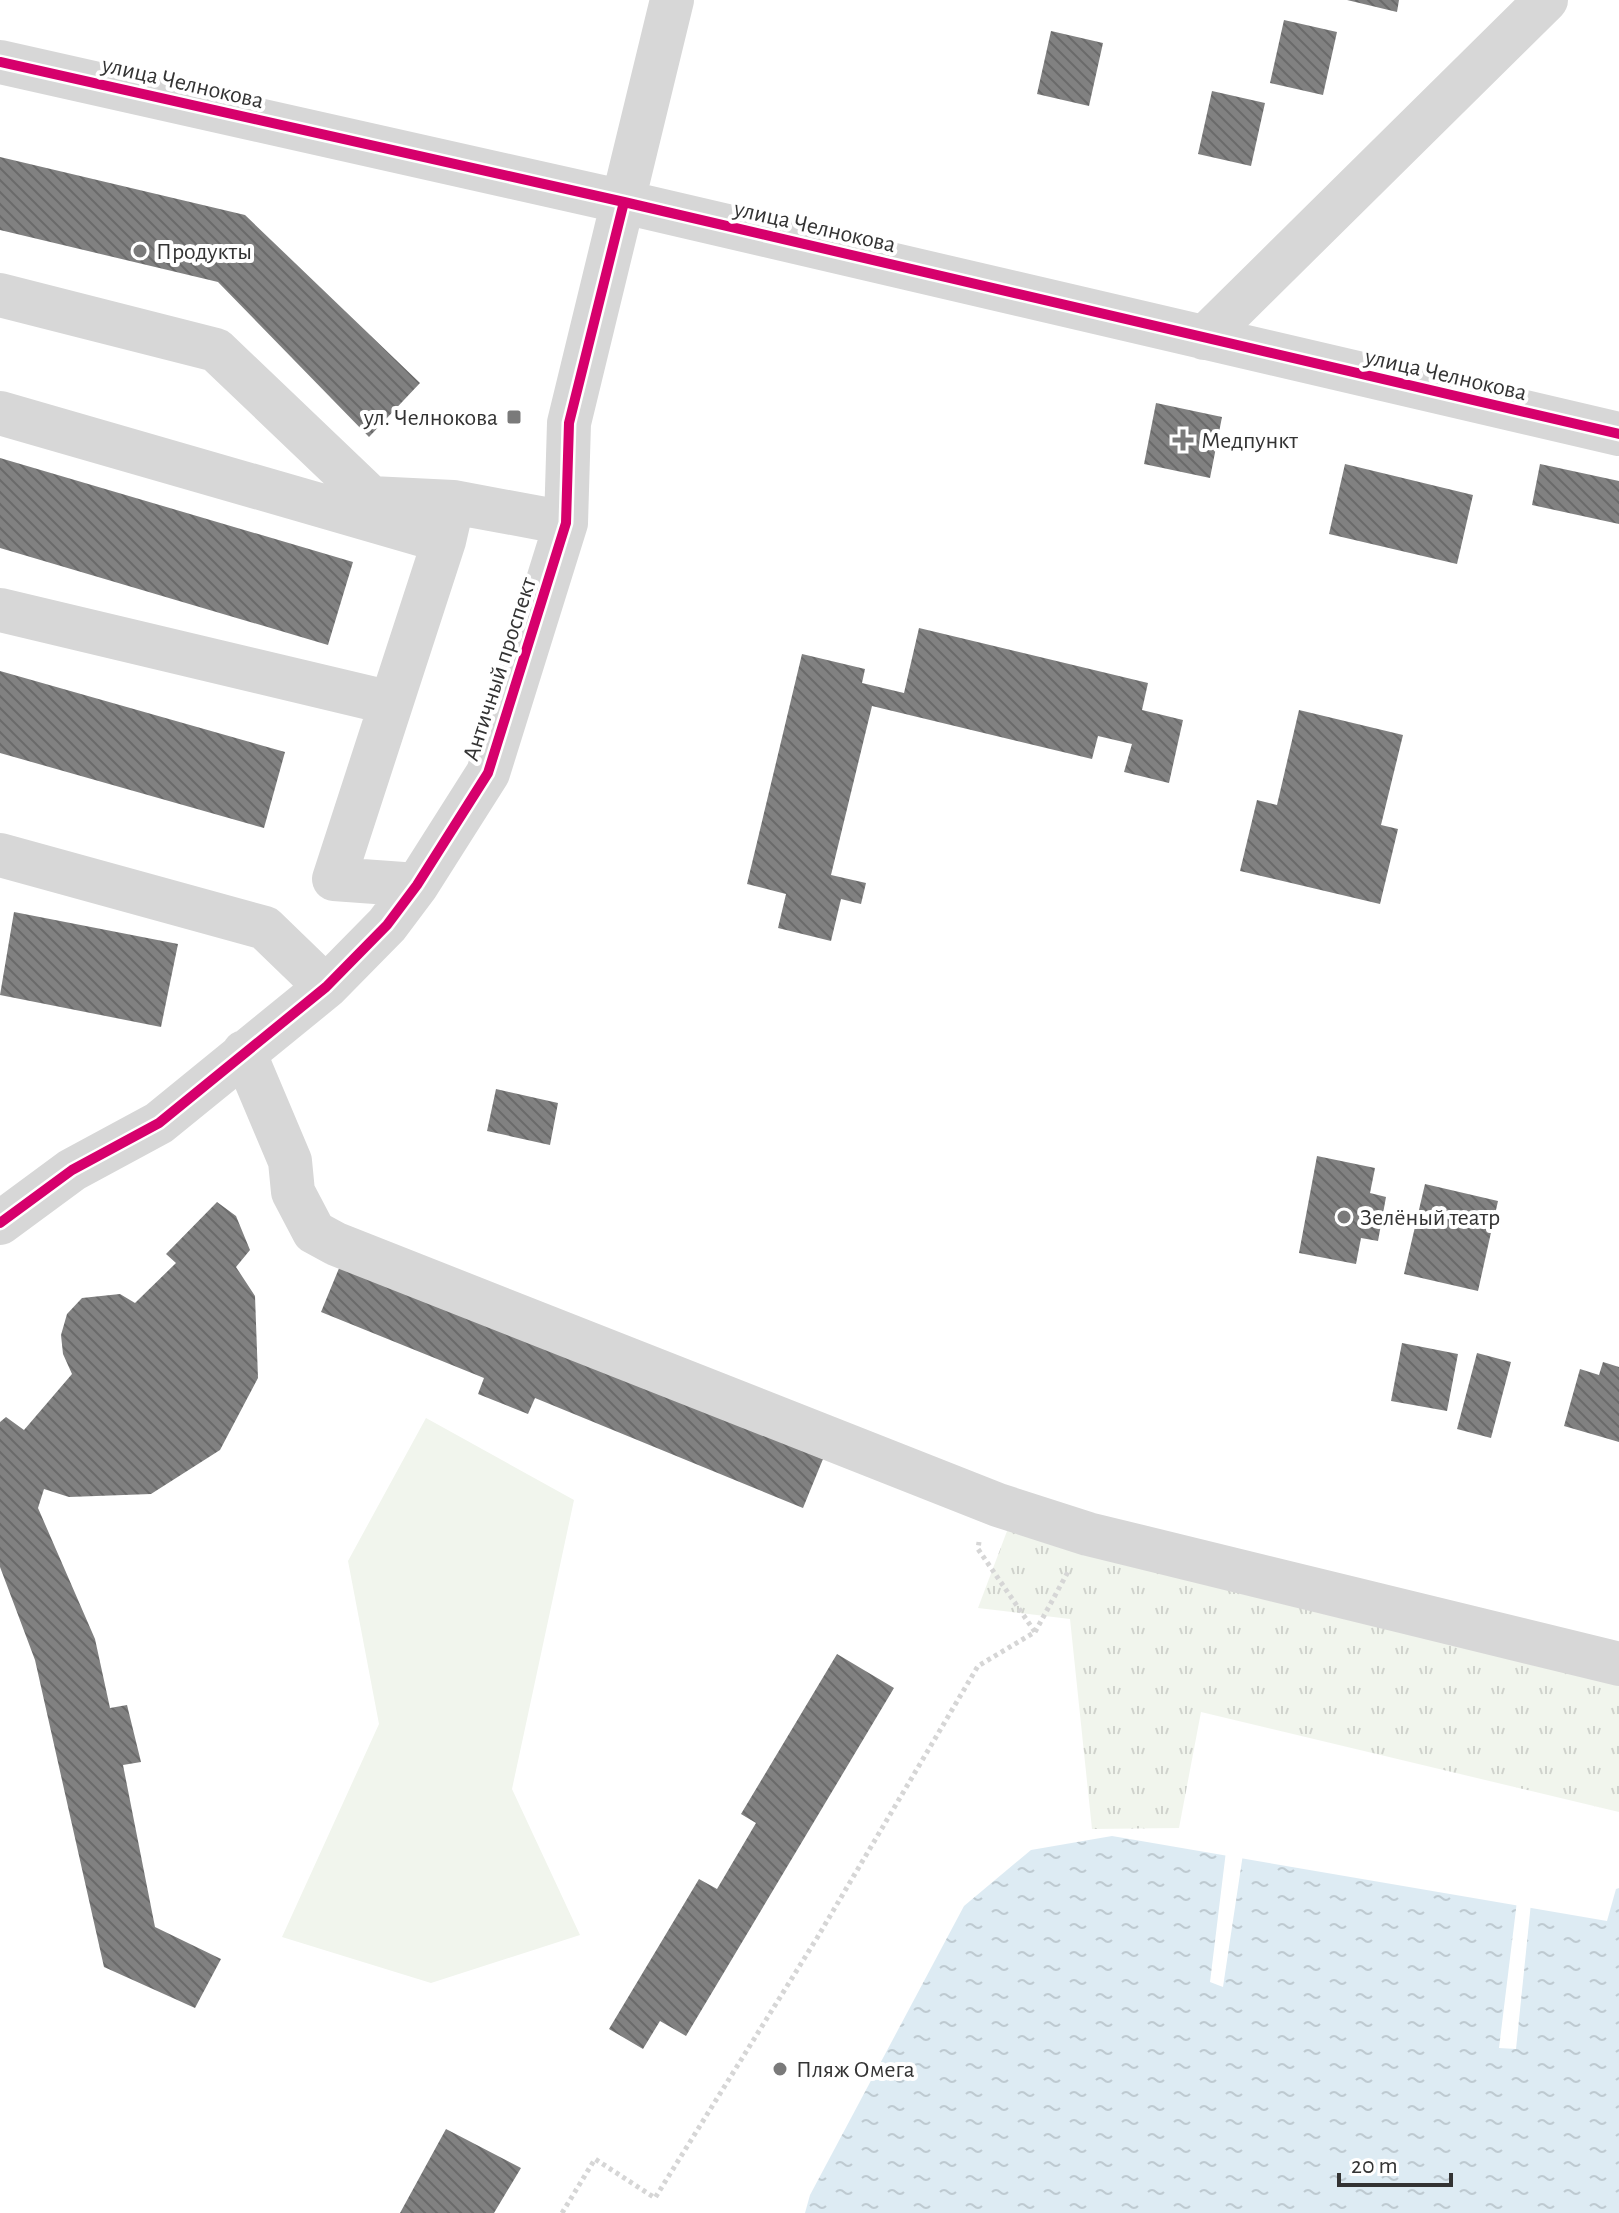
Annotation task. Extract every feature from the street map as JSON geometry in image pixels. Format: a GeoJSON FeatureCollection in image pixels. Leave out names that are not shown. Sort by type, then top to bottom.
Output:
{"type":"FeatureCollection","features":[{"type":"Feature","properties":{"kind":"street","name":"Античный проспект"},"geometry":{"type":"LineString","coordinates":[[0,1223],[72,1170],[159,1123],[326,987],[387,925],[417,885],[488,773],[566,523],[569,423],[672,0]]}},
{"type":"Feature","properties":{"kind":"street"},"geometry":{"type":"LineString","coordinates":[[1204,338],[1546,0]]}},
{"type":"Feature","properties":{"kind":"street","name":"улица Челнокова"},"geometry":{"type":"LineString","coordinates":[[0,62],[624,202],[1619,434]]}},
{"type":"Feature","properties":{"kind":"street"},"geometry":{"type":"LineString","coordinates":[[0,295],[216,350],[371,498],[448,521]]}},
{"type":"Feature","properties":{"kind":"street"},"geometry":{"type":"LineString","coordinates":[[0,413],[448,521],[566,523]]}},
{"type":"Feature","properties":{"kind":"street"},"geometry":{"type":"LineString","coordinates":[[417,885],[334,879],[448,521]]}},
{"type":"Feature","properties":{"kind":"street"},"geometry":{"type":"LineString","coordinates":[[0,610],[391,703]]}},
{"type":"Feature","properties":{"kind":"street"},"geometry":{"type":"LineString","coordinates":[[0,855],[265,928],[326,987]]}},
{"type":"Feature","properties":{"kind":"street"},"geometry":{"type":"LineString","coordinates":[[244,1052],[290,1161],[293,1192],[314,1232],[336,1244],[984,1499],[1088,1534],[1619,1664]]}},
{"type":"Feature","properties":{"kind":"path"},"geometry":{"type":"LineString","coordinates":[[984,1499],[978,1549],[1035,1632]]}},
{"type":"Feature","properties":{"kind":"path"},"geometry":{"type":"LineString","coordinates":[[562,2213],[595,2159],[655,2198],[817,1938],[978,1666],[1035,1632],[1088,1534]]}},
{"type":"Feature","properties":{"kind":"green space"},"geometry":{"type":"Polygon","coordinates":[[[426,1418],[574,1500],[512,1789],[580,1935],[431,1983],[282,1937],[379,1724],[348,1561],[426,1418]]]}},
{"type":"Feature","properties":{"kind":"green space"},"geometry":{"type":"Polygon","coordinates":[[[1021,1494],[1619,1664],[1619,1812],[1201,1712],[1179,1828],[1092,1829],[1070,1619],[978,1608],[1021,1494]]]}},
{"type":"Feature","properties":{"kind":"water"},"geometry":{"type":"Polygon","coordinates":[[[1112,1836],[1607,1921],[1616,1889],[1619,1888],[1619,2213],[805,2213],[810,2195],[964,1906],[1031,1850],[1112,1836]]]}},
{"type":"Feature","properties":{"kind":"pier"},"geometry":{"type":"Polygon","coordinates":[[[1226,1851],[1243,1854],[1223,1987],[1210,1982],[1226,1851]]]}},
{"type":"Feature","properties":{"kind":"pier"},"geometry":{"type":"Polygon","coordinates":[[[1517,1901],[1531,1903],[1516,2049],[1499,2048],[1517,1901]]]}},
{"type":"Feature","properties":{"kind":"building"},"geometry":{"type":"Polygon","coordinates":[[[1347,0],[1399,0],[1397,12],[1347,0]]]}},
{"type":"Feature","properties":{"kind":"building"},"geometry":{"type":"Polygon","coordinates":[[[1284,20],[1337,32],[1323,95],[1270,83],[1284,20]]]}},
{"type":"Feature","properties":{"kind":"building"},"geometry":{"type":"Polygon","coordinates":[[[1051,31],[1103,43],[1089,106],[1037,94],[1051,31]]]}},
{"type":"Feature","properties":{"kind":"building"},"geometry":{"type":"Polygon","coordinates":[[[1212,91],[1265,103],[1251,166],[1198,154],[1212,91]]]}},
{"type":"Feature","properties":{"kind":"building"},"geometry":{"type":"Polygon","coordinates":[[[0,157],[245,215],[420,383],[369,437],[218,282],[0,230],[0,157]]]}},
{"type":"Feature","properties":{"kind":"building","name":"Медпункт"},"geometry":{"type":"Polygon","coordinates":[[[1156,403],[1222,417],[1210,478],[1144,464],[1156,403]]]}},
{"type":"Feature","properties":{"kind":"building"},"geometry":{"type":"Polygon","coordinates":[[[0,458],[353,562],[328,645],[0,548],[0,458]]]}},
{"type":"Feature","properties":{"kind":"building"},"geometry":{"type":"Polygon","coordinates":[[[1345,464],[1473,495],[1457,564],[1329,534],[1345,464]]]}},
{"type":"Feature","properties":{"kind":"building"},"geometry":{"type":"Polygon","coordinates":[[[1540,464],[1619,481],[1619,524],[1532,505],[1540,464]]]}},
{"type":"Feature","properties":{"kind":"building"},"geometry":{"type":"Polygon","coordinates":[[[919,628],[1148,683],[1142,710],[1183,720],[1169,783],[1124,772],[1132,744],[1098,736],[1092,759],[872,706],[831,875],[866,883],[861,904],[841,899],[831,941],[778,928],[786,894],[747,884],[802,654],[865,669],[862,683],[904,693],[919,628]]]}},
{"type":"Feature","properties":{"kind":"building"},"geometry":{"type":"Polygon","coordinates":[[[0,671],[285,752],[264,828],[0,753],[0,671]]]}},
{"type":"Feature","properties":{"kind":"building"},"geometry":{"type":"Polygon","coordinates":[[[1299,710],[1403,735],[1381,825],[1398,829],[1380,904],[1240,871],[1257,800],[1277,805],[1299,710]]]}},
{"type":"Feature","properties":{"kind":"building"},"geometry":{"type":"Polygon","coordinates":[[[14,912],[178,944],[161,1027],[0,995],[14,912]]]}},
{"type":"Feature","properties":{"kind":"building"},"geometry":{"type":"Polygon","coordinates":[[[496,1089],[558,1103],[550,1145],[487,1131],[496,1089]]]}},
{"type":"Feature","properties":{"kind":"building","name":"Зелёный театр"},"geometry":{"type":"Polygon","coordinates":[[[1317,1156],[1375,1168],[1370,1193],[1386,1197],[1378,1241],[1361,1238],[1356,1264],[1299,1253],[1317,1156]]]}},
{"type":"Feature","properties":{"kind":"building"},"geometry":{"type":"Polygon","coordinates":[[[1425,1184],[1498,1201],[1478,1291],[1404,1274],[1425,1184]]]}},
{"type":"Feature","properties":{"kind":"building"},"geometry":{"type":"Polygon","coordinates":[[[217,1202],[236,1216],[250,1250],[236,1267],[255,1296],[258,1378],[220,1450],[151,1494],[69,1497],[44,1489],[38,1508],[95,1639],[110,1708],[127,1705],[141,1762],[123,1765],[155,1927],[221,1959],[195,2008],[104,1967],[35,1660],[0,1567],[0,1422],[6,1417],[24,1430],[72,1374],[63,1354],[61,1335],[67,1314],[82,1298],[120,1294],[135,1303],[176,1263],[166,1254],[217,1202]]]}},
{"type":"Feature","properties":{"kind":"building"},"geometry":{"type":"Polygon","coordinates":[[[342,1261],[823,1459],[803,1508],[535,1398],[528,1414],[478,1394],[484,1378],[321,1312],[342,1261]]]}},
{"type":"Feature","properties":{"kind":"building"},"geometry":{"type":"Polygon","coordinates":[[[1402,1343],[1458,1354],[1447,1411],[1391,1401],[1402,1343]]]}},
{"type":"Feature","properties":{"kind":"building"},"geometry":{"type":"Polygon","coordinates":[[[1477,1353],[1511,1362],[1491,1438],[1457,1429],[1477,1353]]]}},
{"type":"Feature","properties":{"kind":"building"},"geometry":{"type":"Polygon","coordinates":[[[1603,1362],[1619,1367],[1619,1442],[1564,1426],[1580,1369],[1599,1375],[1603,1362]]]}},
{"type":"Feature","properties":{"kind":"building"},"geometry":{"type":"Polygon","coordinates":[[[837,1654],[894,1688],[686,2036],[660,2021],[643,2049],[609,2029],[699,1879],[717,1889],[756,1823],[741,1814],[837,1654]]]}},
{"type":"Feature","properties":{"kind":"building"},"geometry":{"type":"Polygon","coordinates":[[[446,2129],[521,2168],[494,2213],[400,2213],[446,2129]]]}},
{"type":"Feature","properties":{"kind":"cycle path"},"geometry":{"type":"LineString","coordinates":[[0,62],[624,202],[1619,434]]}},
{"type":"Feature","properties":{"kind":"cycle path"},"geometry":{"type":"LineString","coordinates":[[0,1223],[72,1170],[159,1123],[326,987],[387,925],[417,885],[488,773],[566,523],[569,423],[624,202]]}},
{"type":"Feature","properties":{"kind":"place","name":"Продукты"},"geometry":{"type":"Point","coordinates":[140,251]}},
{"type":"Feature","properties":{"kind":"place","name":"ул. Челнокова"},"geometry":{"type":"Point","coordinates":[514,417]}},
{"type":"Feature","properties":{"kind":"place","name":"Медпункт"},"geometry":{"type":"Point","coordinates":[1183,440]}},
{"type":"Feature","properties":{"kind":"place","name":"Зелёный театр"},"geometry":{"type":"Point","coordinates":[1344,1217]}},
{"type":"Feature","properties":{"kind":"place","name":"Пляж Омега"},"geometry":{"type":"Point","coordinates":[780,2069]}}]}
